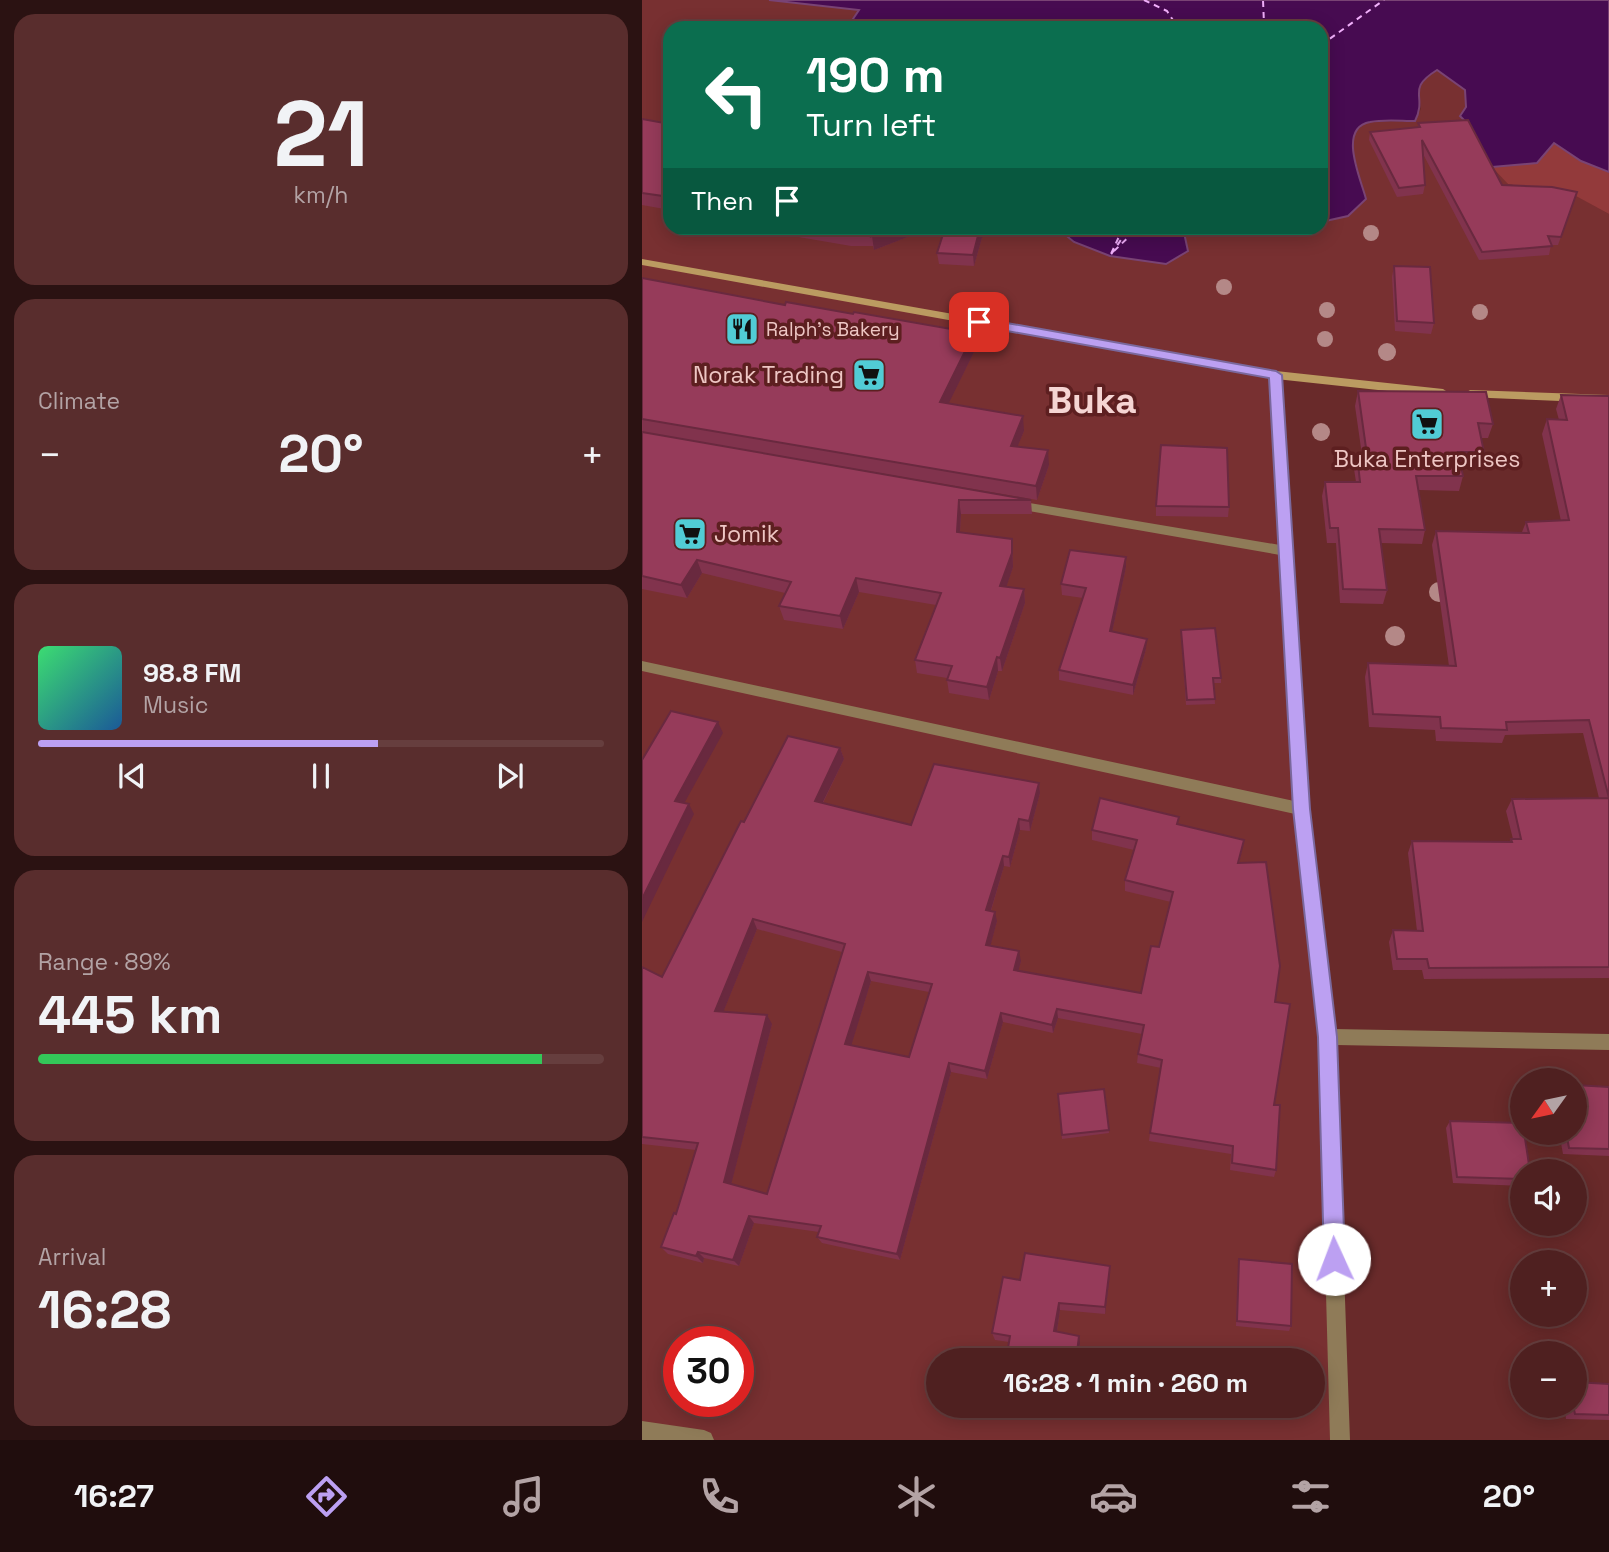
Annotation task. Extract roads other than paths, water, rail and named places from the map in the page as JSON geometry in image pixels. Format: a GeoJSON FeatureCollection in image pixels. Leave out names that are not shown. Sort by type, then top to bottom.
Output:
{"type":"FeatureCollection","features":[{"type":"Feature","properties":{"kind":"main road"},"geometry":{"type":"LineString","coordinates":[[642,262],[1276,375],[1444,394],[1609,399]]}},
{"type":"Feature","properties":{"kind":"street"},"geometry":{"type":"LineString","coordinates":[[1276,375],[1302,809],[1327,1037],[1340,1440]]}},
{"type":"Feature","properties":{"kind":"street"},"geometry":{"type":"LineString","coordinates":[[997,502],[1286,551]]}},
{"type":"Feature","properties":{"kind":"street"},"geometry":{"type":"LineString","coordinates":[[642,666],[1302,809]]}},
{"type":"Feature","properties":{"kind":"street"},"geometry":{"type":"LineString","coordinates":[[1327,1037],[1609,1042]]}},
{"type":"Feature","properties":{"kind":"street"},"geometry":{"type":"LineString","coordinates":[[642,1431],[704,1440]]}},
{"type":"Feature","properties":{"kind":"place","name":"Ralph's Bakery"},"geometry":{"type":"Point","coordinates":[742,329]}},
{"type":"Feature","properties":{"kind":"place","name":"Norak Trading"},"geometry":{"type":"Point","coordinates":[869,375]}},
{"type":"Feature","properties":{"kind":"place","name":"Buka Enterprises"},"geometry":{"type":"Point","coordinates":[1427,424]}},
{"type":"Feature","properties":{"kind":"place","name":"Jomik"},"geometry":{"type":"Point","coordinates":[690,534]}},
{"type":"Feature","properties":{"kind":"district","name":"Buka"},"geometry":{"type":"Point","coordinates":[1092,400]}}]}
